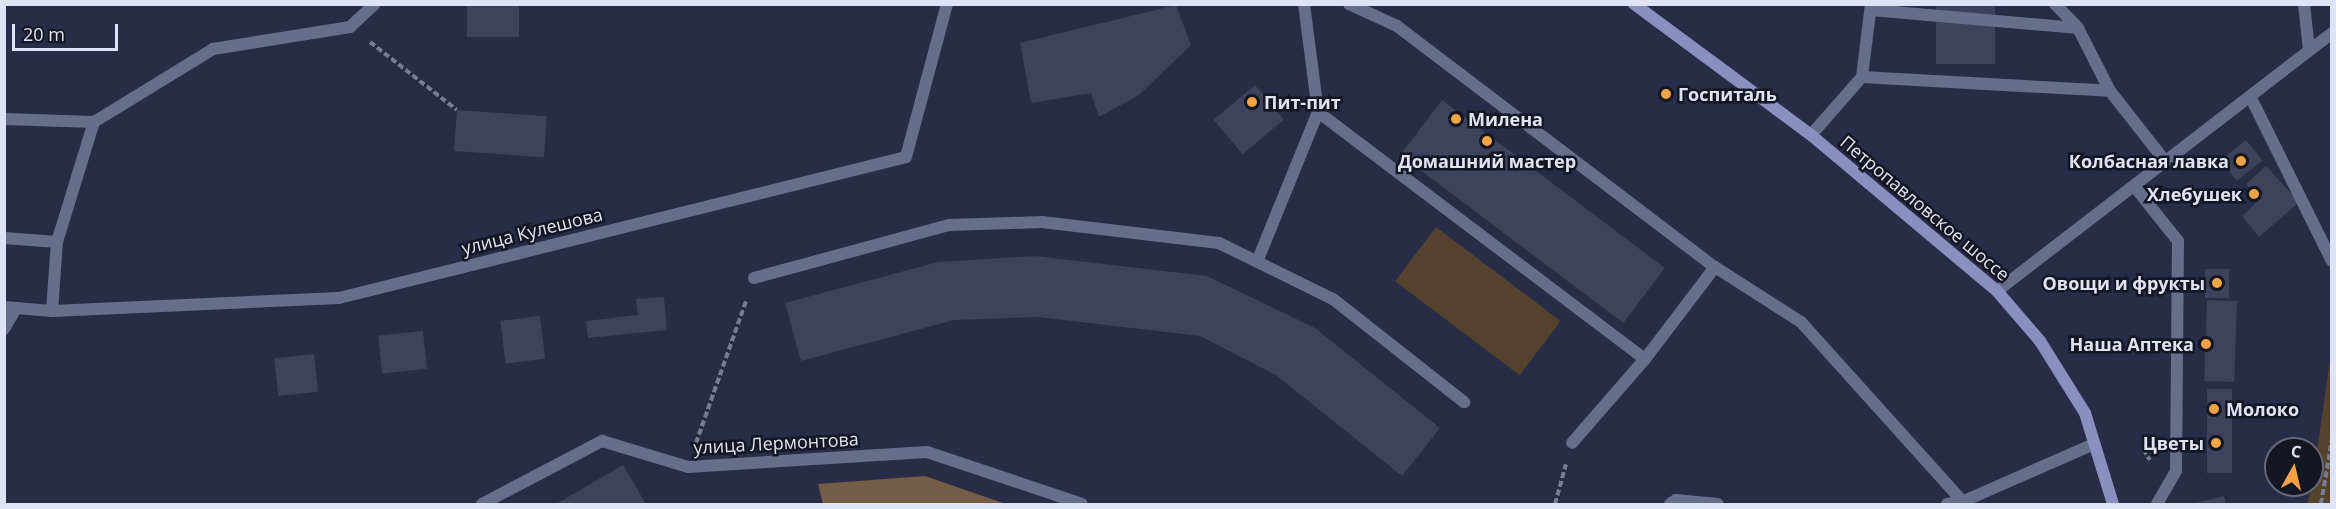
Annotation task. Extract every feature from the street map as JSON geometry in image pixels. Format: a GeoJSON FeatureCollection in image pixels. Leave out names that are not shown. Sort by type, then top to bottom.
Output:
{"type":"FeatureCollection","features":[{"type":"Feature","properties":{"kind":"main road","name":"Петропавловское шоссе"},"geometry":{"type":"LineString","coordinates":[[1634,4],[1811,135],[1998,291],[2040,341],[2079,404],[2113,504]]}},
{"type":"Feature","properties":{"kind":"street"},"geometry":{"type":"LineString","coordinates":[[4,119],[94,122],[213,50],[350,27],[375,4]]}},
{"type":"Feature","properties":{"kind":"street","name":"улица Кулешова"},"geometry":{"type":"LineString","coordinates":[[10,307],[52,311],[339,298],[906,157],[947,4]]}},
{"type":"Feature","properties":{"kind":"street"},"geometry":{"type":"LineString","coordinates":[[1257,262],[1318,112],[1304,4]]}},
{"type":"Feature","properties":{"kind":"street"},"geometry":{"type":"LineString","coordinates":[[1348,4],[1397,26],[1715,267],[1801,322],[1964,503]]}},
{"type":"Feature","properties":{"kind":"street"},"geometry":{"type":"LineString","coordinates":[[2055,4],[2078,28],[2110,91],[2165,161]]}},
{"type":"Feature","properties":{"kind":"street"},"geometry":{"type":"LineString","coordinates":[[2304,4],[2309,50]]}},
{"type":"Feature","properties":{"kind":"street"},"geometry":{"type":"LineString","coordinates":[[1811,135],[1862,76],[1871,7],[2078,28]]}},
{"type":"Feature","properties":{"kind":"street"},"geometry":{"type":"LineString","coordinates":[[1998,291],[2331,33]]}},
{"type":"Feature","properties":{"kind":"street"},"geometry":{"type":"LineString","coordinates":[[1862,76],[2110,91]]}},
{"type":"Feature","properties":{"kind":"street"},"geometry":{"type":"LineString","coordinates":[[2250,96],[2331,261]]}},
{"type":"Feature","properties":{"kind":"street"},"geometry":{"type":"LineString","coordinates":[[1318,112],[1645,359]]}},
{"type":"Feature","properties":{"kind":"street"},"geometry":{"type":"LineString","coordinates":[[52,311],[57,242],[94,122]]}},
{"type":"Feature","properties":{"kind":"street"},"geometry":{"type":"LineString","coordinates":[[2134,186],[2178,241],[2176,471],[2157,504]]}},
{"type":"Feature","properties":{"kind":"street"},"geometry":{"type":"LineString","coordinates":[[754,278],[948,225],[1042,222],[1219,243],[1332,299],[1464,402]]}},
{"type":"Feature","properties":{"kind":"street"},"geometry":{"type":"LineString","coordinates":[[4,238],[57,242]]}},
{"type":"Feature","properties":{"kind":"street"},"geometry":{"type":"LineString","coordinates":[[1572,443],[1645,359],[1715,267]]}},
{"type":"Feature","properties":{"kind":"street"},"geometry":{"type":"LineString","coordinates":[[4,329],[10,307]]}},
{"type":"Feature","properties":{"kind":"street","name":"улица Лермонтова"},"geometry":{"type":"LineString","coordinates":[[482,504],[602,441],[687,467],[927,452],[1082,504]]}},
{"type":"Feature","properties":{"kind":"street"},"geometry":{"type":"LineString","coordinates":[[1947,504],[1964,503],[2094,444]]}},
{"type":"Feature","properties":{"kind":"street"},"geometry":{"type":"LineString","coordinates":[[1670,504],[1676,500],[1718,504]]}},
{"type":"Feature","properties":{"kind":"path"},"geometry":{"type":"LineString","coordinates":[[350,27],[458,110]]}},
{"type":"Feature","properties":{"kind":"path"},"geometry":{"type":"LineString","coordinates":[[687,467],[754,278]]}},
{"type":"Feature","properties":{"kind":"path"},"geometry":{"type":"LineString","coordinates":[[2321,504],[2331,439]]}},
{"type":"Feature","properties":{"kind":"path"},"geometry":{"type":"LineString","coordinates":[[1555,504],[1572,443]]}},
{"type":"Feature","properties":{"kind":"shaded area"},"geometry":{"type":"Polygon","coordinates":[[[1436,227],[1561,321],[1520,375],[1395,281],[1436,227]]]}},
{"type":"Feature","properties":{"kind":"shaded area"},"geometry":{"type":"Polygon","coordinates":[[[2331,354],[2331,504],[2307,504],[2309,497],[2324,497],[2324,437],[2319,437],[2331,354]]]}},
{"type":"Feature","properties":{"kind":"shaded area"},"geometry":{"type":"Polygon","coordinates":[[[925,476],[1006,504],[823,504],[818,484],[925,476]]]}},
{"type":"Feature","properties":{"kind":"building"},"geometry":{"type":"Polygon","coordinates":[[[467,4],[519,4],[519,37],[467,37],[467,4]]]}},
{"type":"Feature","properties":{"kind":"building"},"geometry":{"type":"Polygon","coordinates":[[[1936,4],[1995,4],[1995,64],[1936,64],[1936,4]]]}},
{"type":"Feature","properties":{"kind":"building"},"geometry":{"type":"Polygon","coordinates":[[[1176,5],[1191,45],[1139,95],[1099,117],[1091,93],[1031,103],[1020,43],[1176,5]]]}},
{"type":"Feature","properties":{"kind":"building","name":"Пит-пит"},"geometry":{"type":"Polygon","coordinates":[[[1255,85],[1284,119],[1243,154],[1214,120],[1255,85]]]}},
{"type":"Feature","properties":{"kind":"building"},"geometry":{"type":"Polygon","coordinates":[[[1442,100],[1665,268],[1623,323],[1400,155],[1442,100]]]}},
{"type":"Feature","properties":{"kind":"building"},"geometry":{"type":"Polygon","coordinates":[[[457,110],[547,116],[544,157],[454,151],[457,110]]]}},
{"type":"Feature","properties":{"kind":"building","name":"Колбасная лавка"},"geometry":{"type":"Polygon","coordinates":[[[2246,140],[2262,160],[2237,181],[2220,161],[2246,140]]]}},
{"type":"Feature","properties":{"kind":"building"},"geometry":{"type":"Polygon","coordinates":[[[2266,166],[2299,202],[2259,237],[2242,216],[2259,200],[2246,184],[2266,166]]]}},
{"type":"Feature","properties":{"kind":"building"},"geometry":{"type":"Polygon","coordinates":[[[1035,256],[1207,276],[1315,328],[1440,428],[1402,476],[1276,375],[1200,336],[1038,317],[954,320],[801,361],[785,303],[938,262],[1035,256]]]}},
{"type":"Feature","properties":{"kind":"building","name":"Овощи и фрукты"},"geometry":{"type":"Polygon","coordinates":[[[2205,269],[2229,269],[2229,298],[2205,298],[2205,269]]]}},
{"type":"Feature","properties":{"kind":"building"},"geometry":{"type":"Polygon","coordinates":[[[664,297],[667,330],[588,338],[586,321],[638,315],[636,299],[664,297]]]}},
{"type":"Feature","properties":{"kind":"building"},"geometry":{"type":"Polygon","coordinates":[[[2207,300],[2237,301],[2234,382],[2204,381],[2207,300]]]}},
{"type":"Feature","properties":{"kind":"building"},"geometry":{"type":"Polygon","coordinates":[[[540,316],[545,359],[506,364],[500,321],[540,316]]]}},
{"type":"Feature","properties":{"kind":"building"},"geometry":{"type":"Polygon","coordinates":[[[423,331],[427,369],[382,373],[378,336],[423,331]]]}},
{"type":"Feature","properties":{"kind":"building"},"geometry":{"type":"Polygon","coordinates":[[[314,354],[318,392],[278,396],[274,358],[314,354]]]}},
{"type":"Feature","properties":{"kind":"building"},"geometry":{"type":"Polygon","coordinates":[[[2207,389],[2232,389],[2232,473],[2207,473],[2207,389]]]}},
{"type":"Feature","properties":{"kind":"building"},"geometry":{"type":"Polygon","coordinates":[[[623,465],[646,504],[556,504],[563,500],[623,465]]]}},
{"type":"Feature","properties":{"kind":"building"},"geometry":{"type":"Polygon","coordinates":[[[2224,496],[2226,504],[2191,504],[2224,496]]]}},
{"type":"Feature","properties":{"kind":"place","name":"Госпиталь"},"geometry":{"type":"Point","coordinates":[1666,94]}},
{"type":"Feature","properties":{"kind":"place","name":"Пит-пит"},"geometry":{"type":"Point","coordinates":[1252,102]}},
{"type":"Feature","properties":{"kind":"place","name":"Милена"},"geometry":{"type":"Point","coordinates":[1456,119]}},
{"type":"Feature","properties":{"kind":"place","name":"Домашний мастер"},"geometry":{"type":"Point","coordinates":[1487,141]}},
{"type":"Feature","properties":{"kind":"place","name":"Колбасная лавка"},"geometry":{"type":"Point","coordinates":[2241,161]}},
{"type":"Feature","properties":{"kind":"place","name":"Хлебушек"},"geometry":{"type":"Point","coordinates":[2254,194]}},
{"type":"Feature","properties":{"kind":"place","name":"Овощи и фрукты"},"geometry":{"type":"Point","coordinates":[2217,283]}},
{"type":"Feature","properties":{"kind":"place","name":"Наша Аптека"},"geometry":{"type":"Point","coordinates":[2206,344]}},
{"type":"Feature","properties":{"kind":"place","name":"Молоко"},"geometry":{"type":"Point","coordinates":[2214,409]}},
{"type":"Feature","properties":{"kind":"place","name":"Цветы"},"geometry":{"type":"Point","coordinates":[2216,443]}}]}
